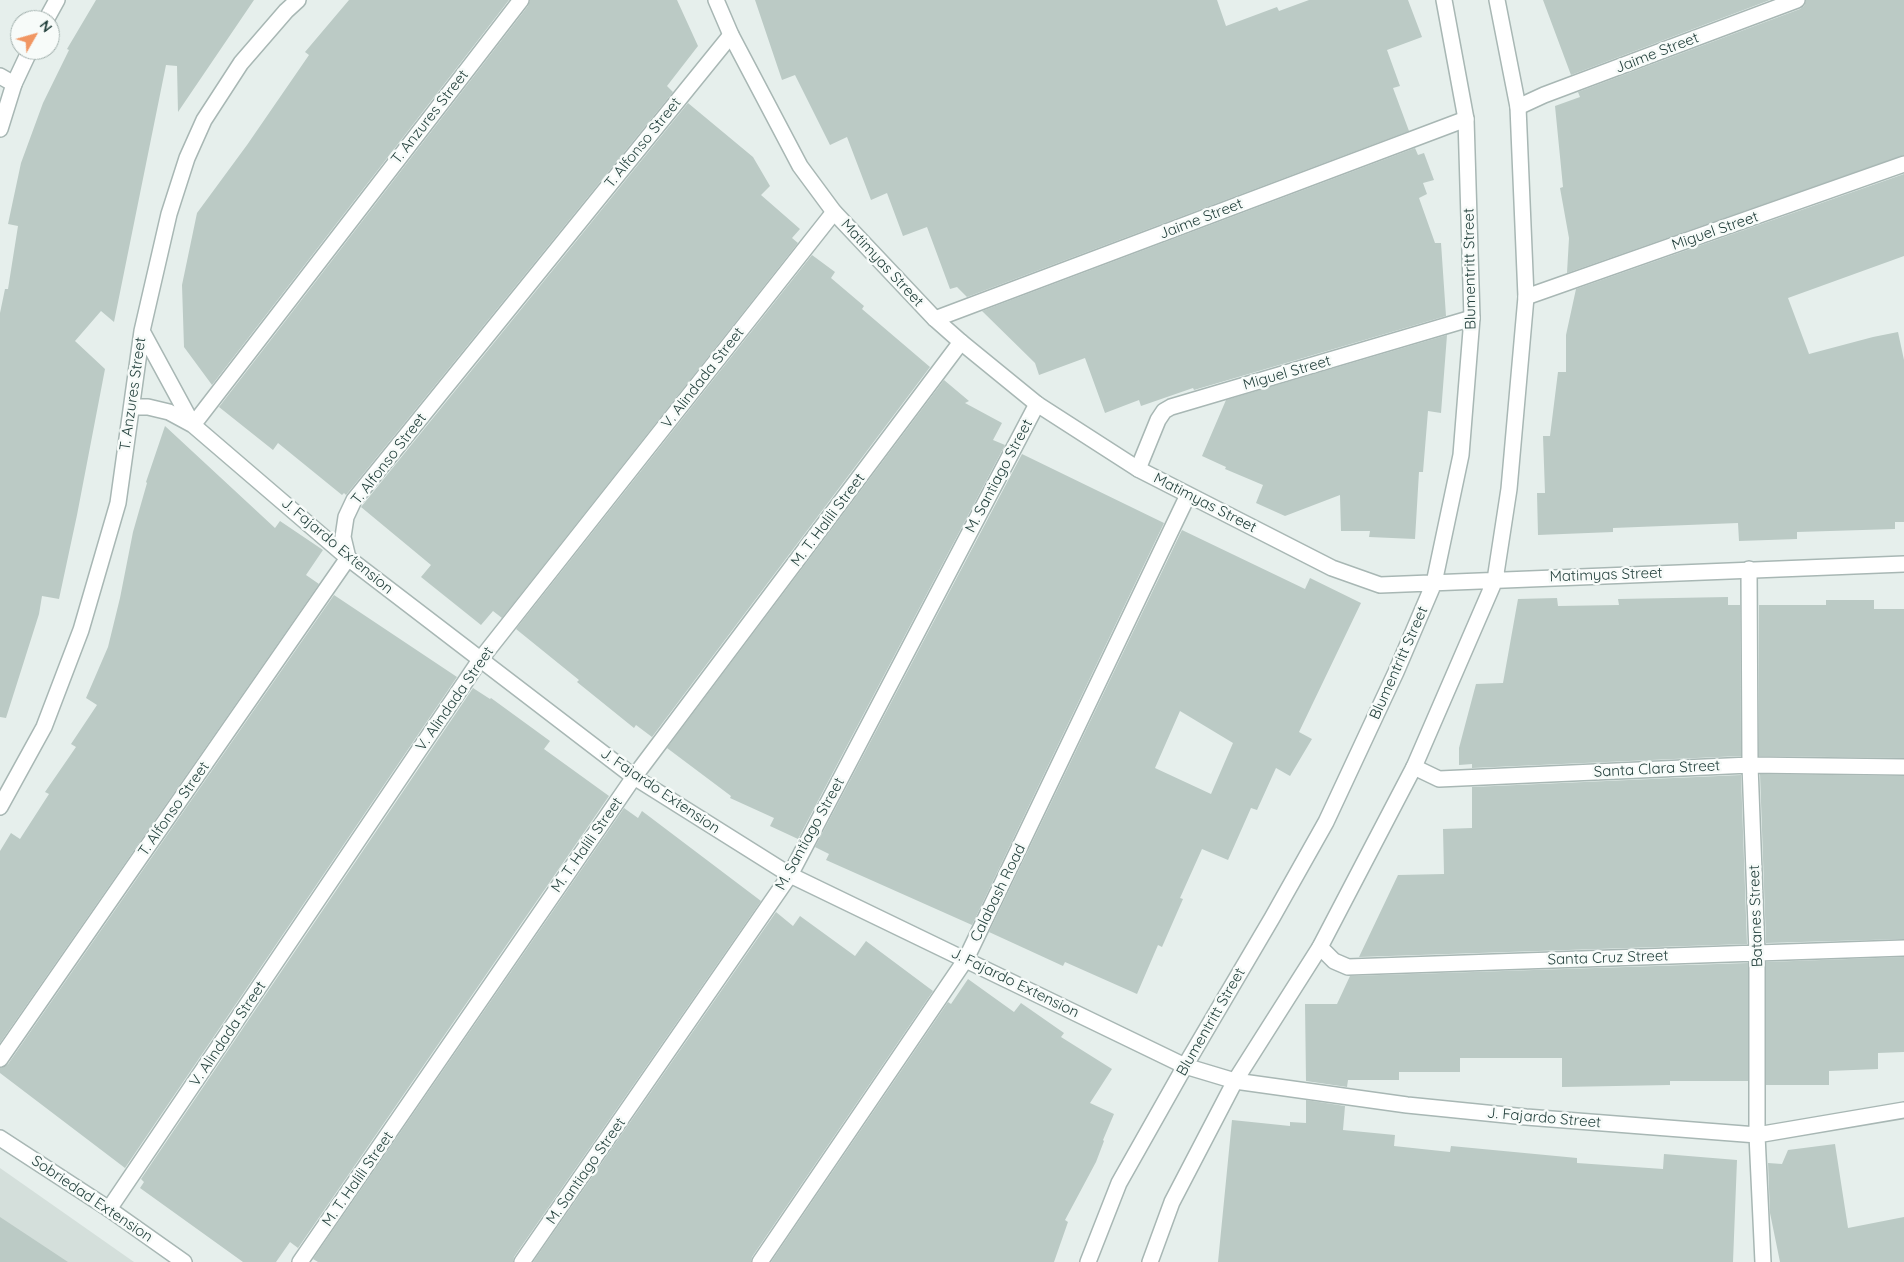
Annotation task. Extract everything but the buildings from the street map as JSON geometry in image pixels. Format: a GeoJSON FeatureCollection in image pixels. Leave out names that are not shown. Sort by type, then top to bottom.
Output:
{"type":"FeatureCollection","features":[{"type":"Feature","properties":{"kind":"street","name":"T. Anzures Street"},"geometry":{"type":"LineString","coordinates":[[0,807],[44,728],[81,630],[118,503],[142,331],[170,214],[188,158],[204,120],[241,63],[286,11],[298,0]]}},
{"type":"Feature","properties":{"kind":"street","name":"T. Anzures Street"},"geometry":{"type":"LineString","coordinates":[[193,424],[520,0]]}},
{"type":"Feature","properties":{"kind":"street","name":"Matimyas Street"},"geometry":{"type":"LineString","coordinates":[[716,0],[731,35],[800,166],[834,212],[935,319],[1037,404],[1138,469],[1332,568],[1380,585],[1904,564]]}},
{"type":"Feature","properties":{"kind":"street","name":"Blumentritt Street"},"geometry":{"type":"LineString","coordinates":[[1088,1262],[1119,1183],[1326,822],[1396,672],[1434,583],[1462,455],[1472,318],[1466,119],[1444,0]]}},
{"type":"Feature","properties":{"kind":"street"},"geometry":{"type":"LineString","coordinates":[[1150,1262],[1172,1202],[1235,1081],[1320,946],[1414,767],[1495,580],[1509,489],[1526,297],[1518,107],[1497,0]]}},
{"type":"Feature","properties":{"kind":"street","name":"Jaime Street"},"geometry":{"type":"LineString","coordinates":[[1518,107],[1544,95],[1797,0]]}},
{"type":"Feature","properties":{"kind":"street","name":"T. Alfonso Street"},"geometry":{"type":"LineString","coordinates":[[0,1059],[348,558],[343,537],[346,517],[354,500],[731,35]]}},
{"type":"Feature","properties":{"kind":"street"},"geometry":{"type":"LineString","coordinates":[[0,130],[14,84],[25,60]]}},
{"type":"Feature","properties":{"kind":"street"},"geometry":{"type":"LineString","coordinates":[[0,76],[14,84]]}},
{"type":"Feature","properties":{"kind":"street","name":"Jaime Street"},"geometry":{"type":"LineString","coordinates":[[935,319],[1466,119]]}},
{"type":"Feature","properties":{"kind":"street","name":"Miguel Street"},"geometry":{"type":"LineString","coordinates":[[1526,297],[1904,164]]}},
{"type":"Feature","properties":{"kind":"street","name":"V. Alindada Street"},"geometry":{"type":"LineString","coordinates":[[109,1209],[480,660],[834,212]]}},
{"type":"Feature","properties":{"kind":"street","name":"Miguel Street"},"geometry":{"type":"LineString","coordinates":[[1138,469],[1158,420],[1164,411],[1170,407],[1472,318]]}},
{"type":"Feature","properties":{"kind":"street","name":"J. Fajardo Extension"},"geometry":{"type":"LineString","coordinates":[[142,331],[193,424]]}},
{"type":"Feature","properties":{"kind":"street","name":"M. T. Halili Street"},"geometry":{"type":"LineString","coordinates":[[300,1262],[634,777],[961,342]]}},
{"type":"Feature","properties":{"kind":"street","name":"M. Santiago Street"},"geometry":{"type":"LineString","coordinates":[[522,1262],[790,875],[1037,404]]}},
{"type":"Feature","properties":{"kind":"street","name":"J. Fajardo Extension"},"geometry":{"type":"LineString","coordinates":[[132,407],[148,407],[169,412],[193,424],[348,558],[634,777],[790,875],[1185,1066]]}},
{"type":"Feature","properties":{"kind":"street","name":"Calabash Road"},"geometry":{"type":"LineString","coordinates":[[760,1262],[966,960],[1188,495]]}},
{"type":"Feature","properties":{"kind":"street","name":"Batanes Street"},"geometry":{"type":"LineString","coordinates":[[1749,569],[1750,765],[1758,953],[1757,1135],[1762,1262]]}},
{"type":"Feature","properties":{"kind":"street","name":"Santa Clara Street"},"geometry":{"type":"LineString","coordinates":[[1414,767],[1440,780],[1750,765],[1904,767]]}},
{"type":"Feature","properties":{"kind":"street","name":"Santa Cruz Street"},"geometry":{"type":"LineString","coordinates":[[1320,946],[1334,961],[1348,967],[1904,948]]}},
{"type":"Feature","properties":{"kind":"street","name":"J. Fajardo Street"},"geometry":{"type":"LineString","coordinates":[[1185,1066],[1235,1081],[1408,1105],[1526,1117],[1757,1135],[1904,1110]]}},
{"type":"Feature","properties":{"kind":"street","name":"Sobriedad Extension"},"geometry":{"type":"LineString","coordinates":[[0,1138],[109,1209],[184,1262]]}},
{"type":"Feature","properties":{"kind":"shaded area"},"geometry":{"type":"Polygon","coordinates":[[[0,1168],[134,1262],[0,1262],[0,1168]]]}}]}
